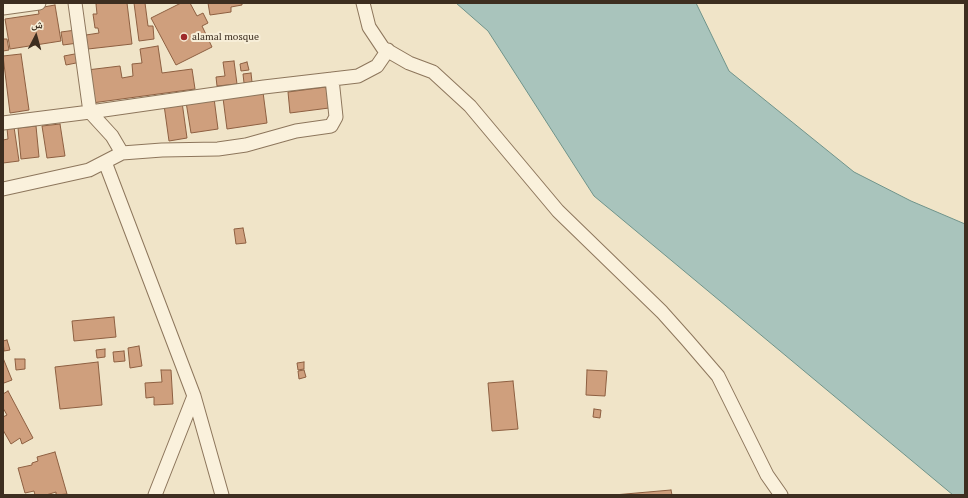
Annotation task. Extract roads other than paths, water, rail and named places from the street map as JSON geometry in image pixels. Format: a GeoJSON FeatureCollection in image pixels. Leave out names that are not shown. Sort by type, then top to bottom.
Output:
{"type":"FeatureCollection","features":[{"type":"Feature","properties":{"kind":"street"},"geometry":{"type":"LineString","coordinates":[[3,8],[39,3]]}},
{"type":"Feature","properties":{"kind":"street"},"geometry":{"type":"LineString","coordinates":[[75,3],[90,112],[112,136],[122,153]]}},
{"type":"Feature","properties":{"kind":"street"},"geometry":{"type":"LineString","coordinates":[[363,3],[369,27],[383,48],[409,63],[433,72],[470,106],[558,212],[662,312],[688,340],[718,376],[768,475],[781,495]]}},
{"type":"Feature","properties":{"kind":"street"},"geometry":{"type":"LineString","coordinates":[[3,123],[358,76],[377,66],[388,50]]}},
{"type":"Feature","properties":{"kind":"street"},"geometry":{"type":"LineString","coordinates":[[3,189],[89,170],[122,153],[162,150],[218,149],[246,145],[296,131],[331,126],[336,117],[332,79]]}},
{"type":"Feature","properties":{"kind":"street"},"geometry":{"type":"LineString","coordinates":[[105,162],[194,396],[222,495]]}},
{"type":"Feature","properties":{"kind":"street"},"geometry":{"type":"LineString","coordinates":[[155,495],[194,396]]}},
{"type":"Feature","properties":{"kind":"water"},"geometry":{"type":"Polygon","coordinates":[[[456,3],[696,3],[729,71],[854,172],[911,201],[965,224],[965,495],[953,495],[594,196],[488,31],[456,3]]]}},
{"type":"Feature","properties":{"kind":"place","name":"alamal mosque"},"geometry":{"type":"Point","coordinates":[184,37]}}]}
